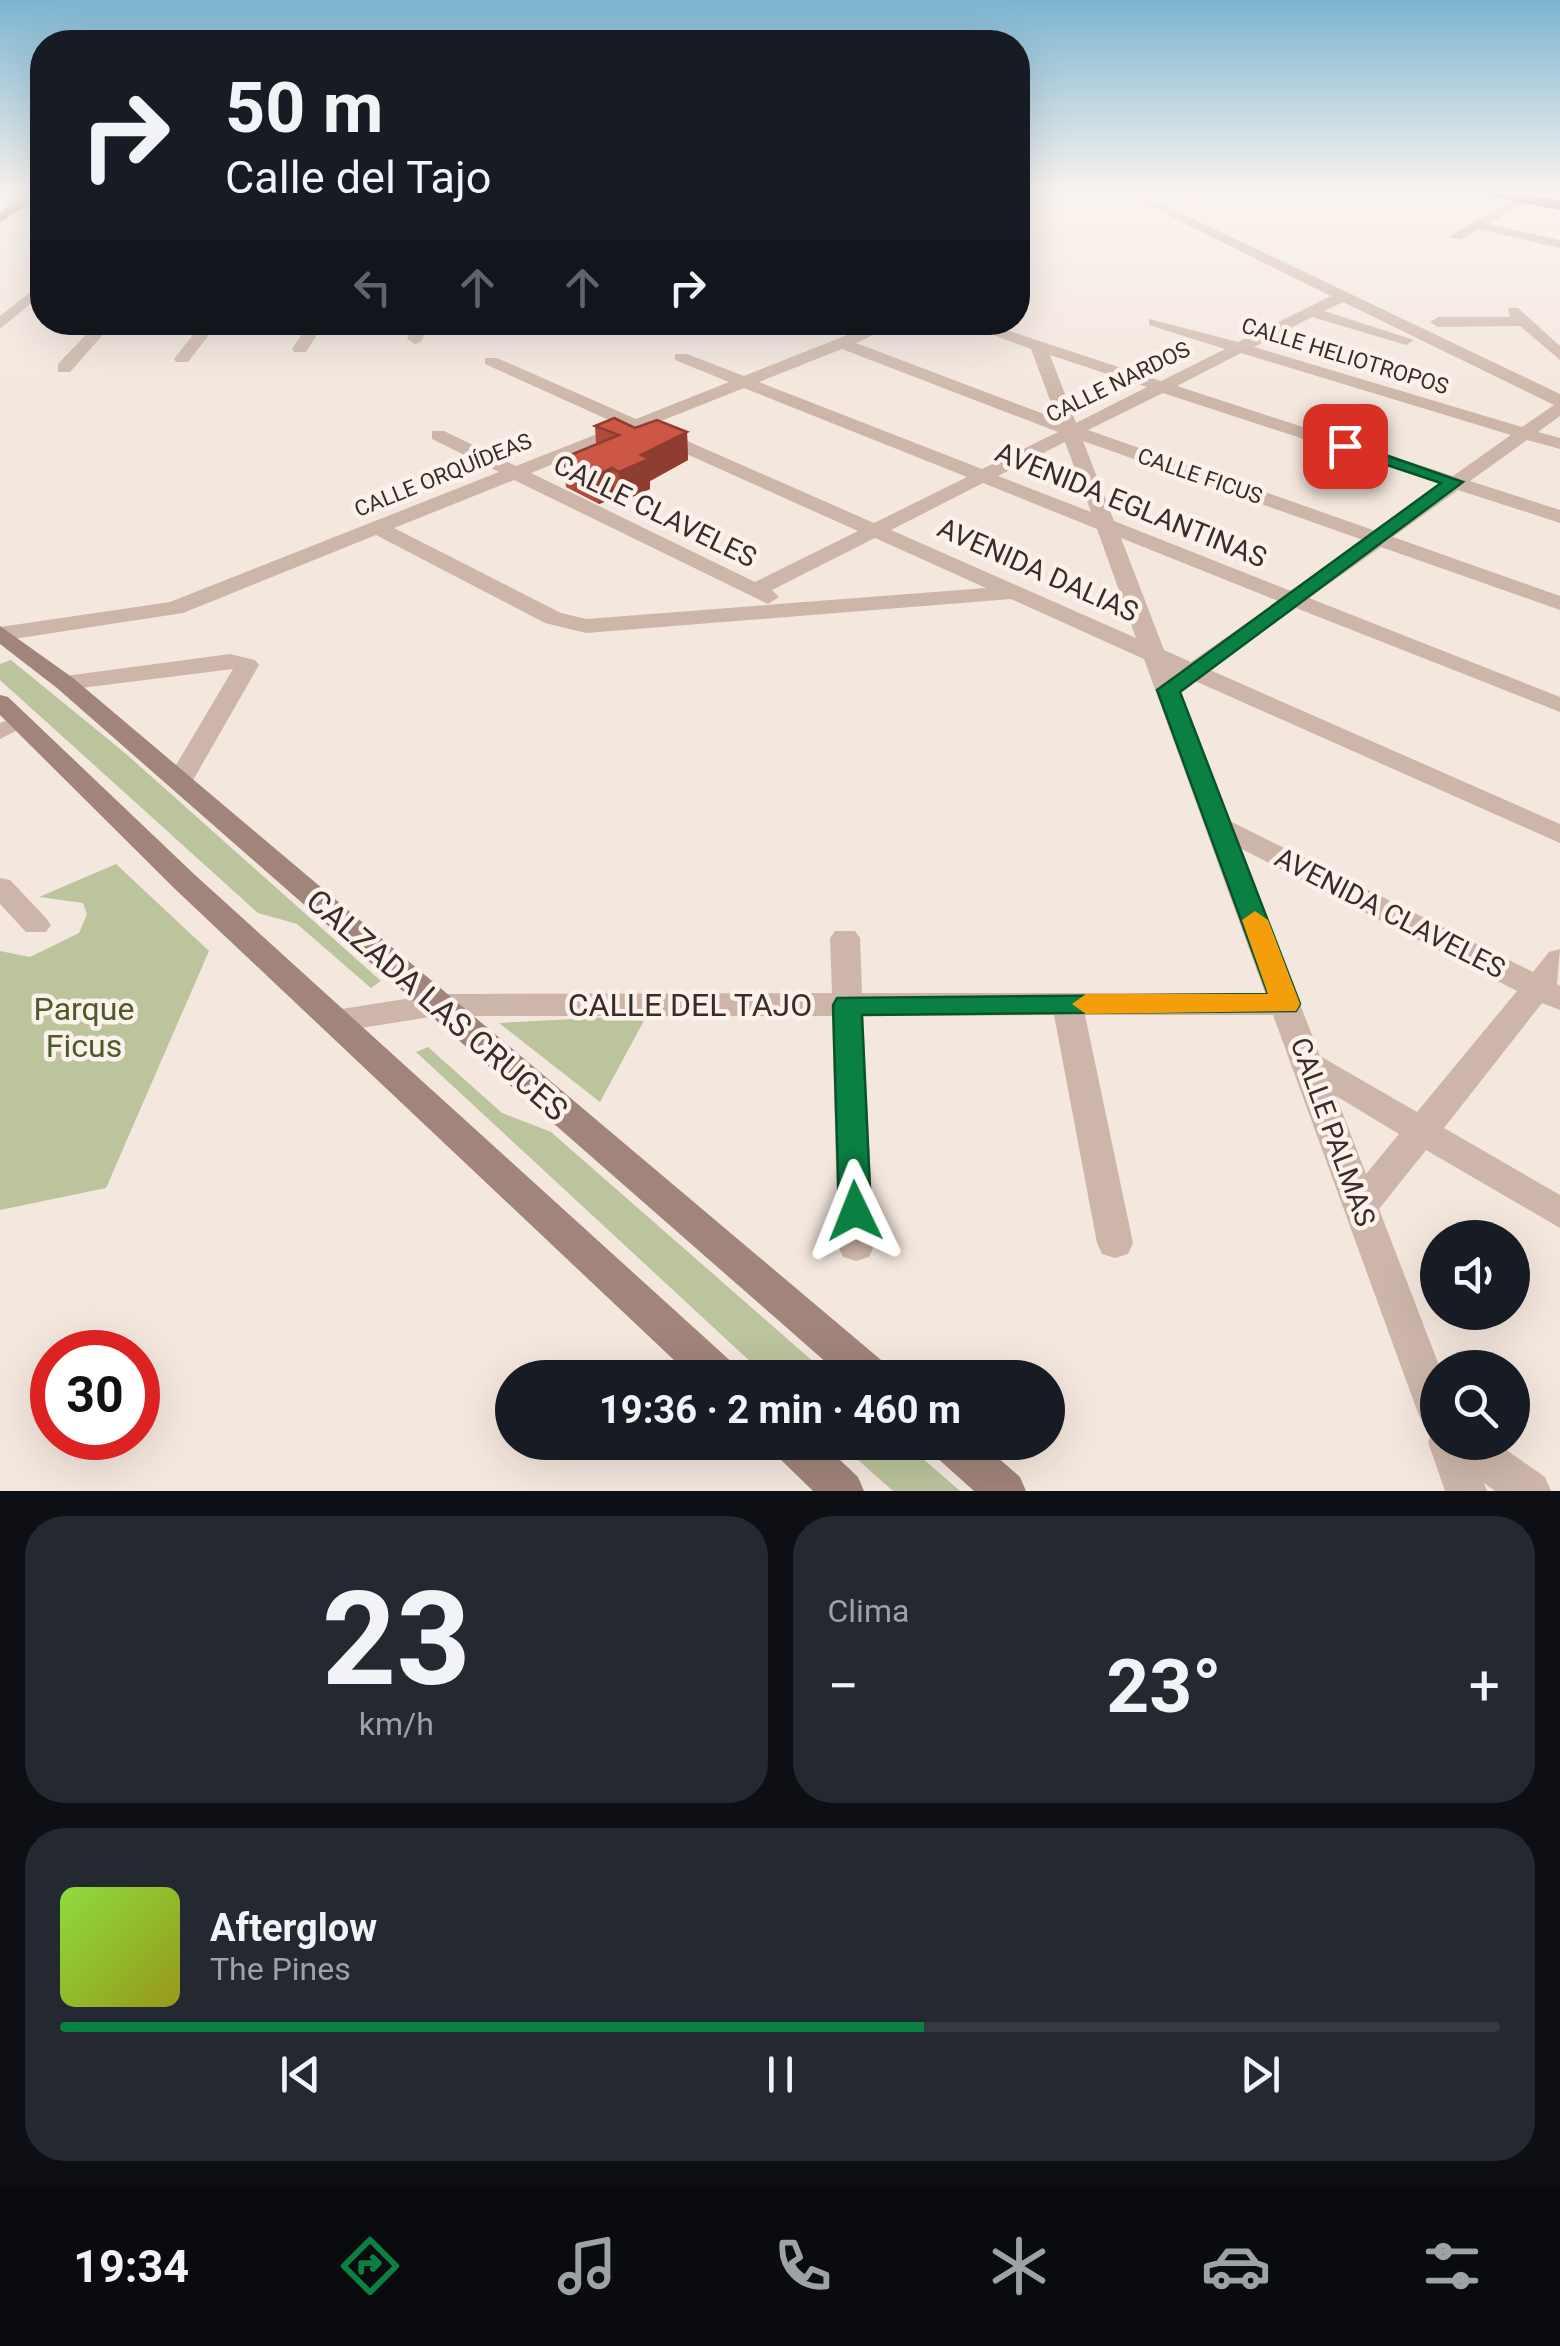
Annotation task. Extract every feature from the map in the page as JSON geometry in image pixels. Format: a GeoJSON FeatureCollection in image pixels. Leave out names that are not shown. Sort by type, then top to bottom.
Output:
{"type":"FeatureCollection","features":[{"type":"Feature","properties":{"kind":"street"},"geometry":{"type":"LineString","coordinates":[[1168,690],[1560,404],[1268,261]]}},
{"type":"Feature","properties":{"kind":"street","name":"CALLE NARDOS"},"geometry":{"type":"LineString","coordinates":[[754,591],[1341,296]]}},
{"type":"Feature","properties":{"kind":"street"},"geometry":{"type":"LineString","coordinates":[[0,324],[30,298]]}},
{"type":"Feature","properties":{"kind":"street"},"geometry":{"type":"LineString","coordinates":[[1506,304],[1560,355]]}},
{"type":"Feature","properties":{"kind":"street"},"geometry":{"type":"LineString","coordinates":[[1310,312],[1420,344],[1441,344]]}},
{"type":"Feature","properties":{"kind":"street"},"geometry":{"type":"LineString","coordinates":[[1438,322],[1524,321]]}},
{"type":"Feature","properties":{"kind":"street","name":"CALLE HELIOTROPOS"},"geometry":{"type":"LineString","coordinates":[[1154,322],[1560,444]]}},
{"type":"Feature","properties":{"kind":"street"},"geometry":{"type":"LineString","coordinates":[[64,368],[96,335]]}},
{"type":"Feature","properties":{"kind":"street"},"geometry":{"type":"LineString","coordinates":[[182,359],[201,335]]}},
{"type":"Feature","properties":{"kind":"street"},"geometry":{"type":"LineString","coordinates":[[300,349],[309,335]]}},
{"type":"Feature","properties":{"kind":"street"},"geometry":{"type":"LineString","coordinates":[[415,340],[417,335]]}},
{"type":"Feature","properties":{"kind":"street","name":"CALLE ORQUÍDEAS"},"geometry":{"type":"LineString","coordinates":[[0,634],[176,608],[863,335]]}},
{"type":"Feature","properties":{"kind":"street"},"geometry":{"type":"LineString","coordinates":[[1005,335],[1560,517]]}},
{"type":"Feature","properties":{"kind":"street","name":"CALLE FICUS"},"geometry":{"type":"LineString","coordinates":[[842,344],[1070,430],[1560,603]]}},
{"type":"Feature","properties":{"kind":"street","name":"CALLE PALMAS"},"geometry":{"type":"LineString","coordinates":[[1038,346],[1420,1365]]}},
{"type":"Feature","properties":{"kind":"street","name":"AVENIDA EGLANTINAS"},"geometry":{"type":"LineString","coordinates":[[681,357],[1560,704]]}},
{"type":"Feature","properties":{"kind":"street","name":"AVENIDA DALIAS"},"geometry":{"type":"LineString","coordinates":[[490,361],[1560,834]]}},
{"type":"Feature","properties":{"kind":"street","name":"CALLE CLAVELES"},"geometry":{"type":"LineString","coordinates":[[438,435],[795,610]]}},
{"type":"Feature","properties":{"kind":"street"},"geometry":{"type":"LineString","coordinates":[[378,528],[553,618],[586,626],[1014,592]]}},
{"type":"Feature","properties":{"kind":"street","name":"CALZADA LAS CRUCES"},"geometry":{"type":"LineString","coordinates":[[0,634],[65,683],[852,1360]]}},
{"type":"Feature","properties":{"kind":"street"},"geometry":{"type":"LineString","coordinates":[[65,683],[230,661],[247,665],[179,782]]}},
{"type":"Feature","properties":{"kind":"street"},"geometry":{"type":"LineString","coordinates":[[7,719],[701,1360]]}},
{"type":"Feature","properties":{"kind":"street","name":"AVENIDA CLAVELES"},"geometry":{"type":"LineString","coordinates":[[1220,827],[1548,994]]}},
{"type":"Feature","properties":{"kind":"street"},"geometry":{"type":"LineString","coordinates":[[0,887],[36,925]]}},
{"type":"Feature","properties":{"kind":"street"},"geometry":{"type":"LineString","coordinates":[[845,938],[856,1246]]}},
{"type":"Feature","properties":{"kind":"street"},"geometry":{"type":"LineString","coordinates":[[1360,1206],[1421,1132],[1548,994],[1560,959]]}},
{"type":"Feature","properties":{"kind":"street"},"geometry":{"type":"LineString","coordinates":[[1067,1004],[1115,1244]]}},
{"type":"Feature","properties":{"kind":"street","name":"CALLE DEL TAJO"},"geometry":{"type":"LineString","coordinates":[[335,1020],[437,1006],[1286,1004]]}},
{"type":"Feature","properties":{"kind":"street"},"geometry":{"type":"LineString","coordinates":[[1308,1064],[1560,1213]]}},
{"type":"Feature","properties":{"kind":"street"},"geometry":{"type":"LineString","coordinates":[[810,1460],[843,1491]]}},
{"type":"Feature","properties":{"kind":"street"},"geometry":{"type":"LineString","coordinates":[[970,1460],[1005,1491]]}},
{"type":"Feature","properties":{"kind":"street"},"geometry":{"type":"LineString","coordinates":[[1455,1460],[1466,1491]]}},
{"type":"Feature","properties":{"kind":"street"},"geometry":{"type":"LineString","coordinates":[[1486,1460],[1530,1491]]}},
{"type":"Feature","properties":{"kind":"green space"},"geometry":{"type":"Polygon","coordinates":[[[11,660],[125,753],[381,981],[371,988],[297,924],[258,913],[0,680],[0,664],[11,660]]]}},
{"type":"Feature","properties":{"kind":"green space","name":"Parque Ficus"},"geometry":{"type":"Polygon","coordinates":[[[116,864],[209,951],[106,1188],[0,1210],[0,951],[30,957],[79,933],[87,914],[83,903],[39,897],[116,864]]]}},
{"type":"Feature","properties":{"kind":"green space"},"geometry":{"type":"Polygon","coordinates":[[[647,1015],[600,1102],[499,1023],[647,1015]]]}},
{"type":"Feature","properties":{"kind":"green space"},"geometry":{"type":"Polygon","coordinates":[[[428,1047],[502,1113],[551,1132],[812,1360],[749,1360],[416,1052],[428,1047]]]}},
{"type":"Feature","properties":{"kind":"green space"},"geometry":{"type":"Polygon","coordinates":[[[858,1460],[924,1460],[960,1491],[893,1491],[858,1460]]]}},
{"type":"Feature","properties":{"kind":"building"},"geometry":{"type":"Polygon","coordinates":[[[614,418],[635,428],[657,420],[687,432],[641,455],[649,459],[619,472],[612,468],[597,475],[563,458],[619,435],[595,426],[614,418]]]}},
{"type":"Feature","properties":{"kind":"slow traffic"},"geometry":{"type":"LineString","coordinates":[[1086,1004],[1286,1004],[1255,920]]}},
{"type":"Feature","properties":{"kind":"route"},"geometry":{"type":"LineString","coordinates":[[855,1211],[847,1005],[1286,1004],[1168,690],[1454,482],[1345,446]]}}]}
